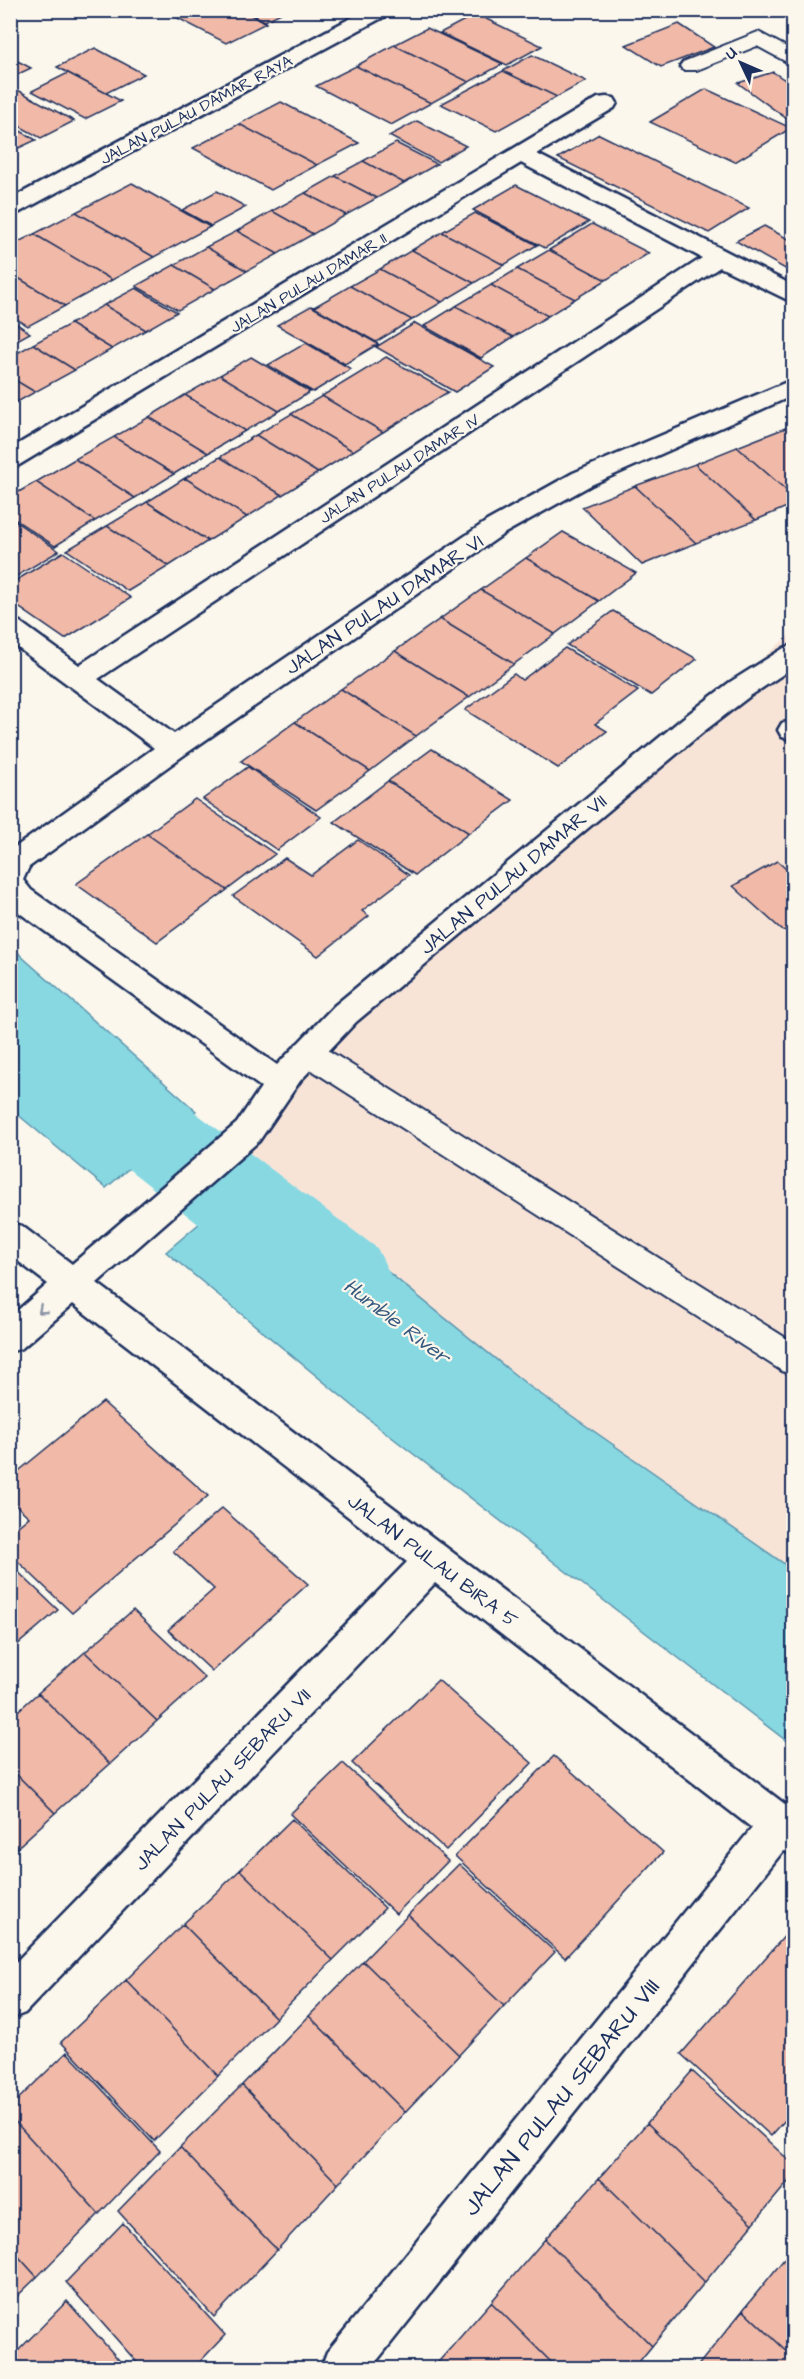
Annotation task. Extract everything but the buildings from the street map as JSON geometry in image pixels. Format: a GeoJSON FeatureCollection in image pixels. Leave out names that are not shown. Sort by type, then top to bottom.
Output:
{"type":"FeatureCollection","features":[{"type":"Feature","properties":{"kind":"street","name":"JALAN PULAU DAMAR RAYA"},"geometry":{"type":"LineString","coordinates":[[10,208],[382,10]]}},
{"type":"Feature","properties":{"kind":"street","name":"JALAN PULAU DAMAR II"},"geometry":{"type":"LineString","coordinates":[[10,460],[606,103]]}},
{"type":"Feature","properties":{"kind":"street"},"geometry":{"type":"LineString","coordinates":[[520,154],[794,296]]}},
{"type":"Feature","properties":{"kind":"street","name":"JALAN PULAU DAMAR IV"},"geometry":{"type":"LineString","coordinates":[[79,678],[719,257]]}},
{"type":"Feature","properties":{"kind":"street","name":"JALAN PULAU DAMAR VI"},"geometry":{"type":"LineString","coordinates":[[10,877],[17,861],[174,748],[468,546],[536,503],[582,479],[794,386]]}},
{"type":"Feature","properties":{"kind":"street"},"geometry":{"type":"LineString","coordinates":[[10,628],[174,748]]}},
{"type":"Feature","properties":{"kind":"street","name":"JALAN PULAU DAMAR VII"},"geometry":{"type":"LineString","coordinates":[[10,1338],[253,1126],[280,1084],[307,1052],[345,1014],[693,725],[740,689],[794,654]]}},
{"type":"Feature","properties":{"kind":"street"},"geometry":{"type":"LineString","coordinates":[[10,884],[20,898],[280,1084]]}},
{"type":"Feature","properties":{"kind":"street","name":"JALAN PULAU BIRA 5"},"geometry":{"type":"LineString","coordinates":[[10,1236],[786,1831]]}},
{"type":"Feature","properties":{"kind":"street","name":"JALAN PULAU SEBARU VII"},"geometry":{"type":"LineString","coordinates":[[10,1998],[433,1560]]}},
{"type":"Feature","properties":{"kind":"street","name":"JALAN PULAU SEBARU VIII"},"geometry":{"type":"LineString","coordinates":[[343,2368],[786,1831]]}},
{"type":"Feature","properties":{"kind":"lane"},"geometry":{"type":"LineString","coordinates":[[690,66],[758,38],[794,60]]}},
{"type":"Feature","properties":{"kind":"lane"},"geometry":{"type":"LineString","coordinates":[[307,1052],[794,1361]]}},
{"type":"Feature","properties":{"kind":"shaded area"},"geometry":{"type":"Polygon","coordinates":[[[793,632],[793,1610],[207,1169],[307,1052],[793,632]]]}},
{"type":"Feature","properties":{"kind":"water"},"geometry":{"type":"Polygon","coordinates":[[[11,943],[21,956],[196,1111],[106,1188],[11,1109],[11,943]]]}},
{"type":"Feature","properties":{"kind":"water"},"geometry":{"type":"Polygon","coordinates":[[[262,1170],[529,1386],[793,1570],[793,1746],[381,1429],[166,1252],[262,1170]]]}},
{"type":"Feature","properties":{"kind":"waterway","name":"Humble River"},"geometry":{"type":"LineString","coordinates":[[10,1006],[46,1052],[341,1278]]}}]}
